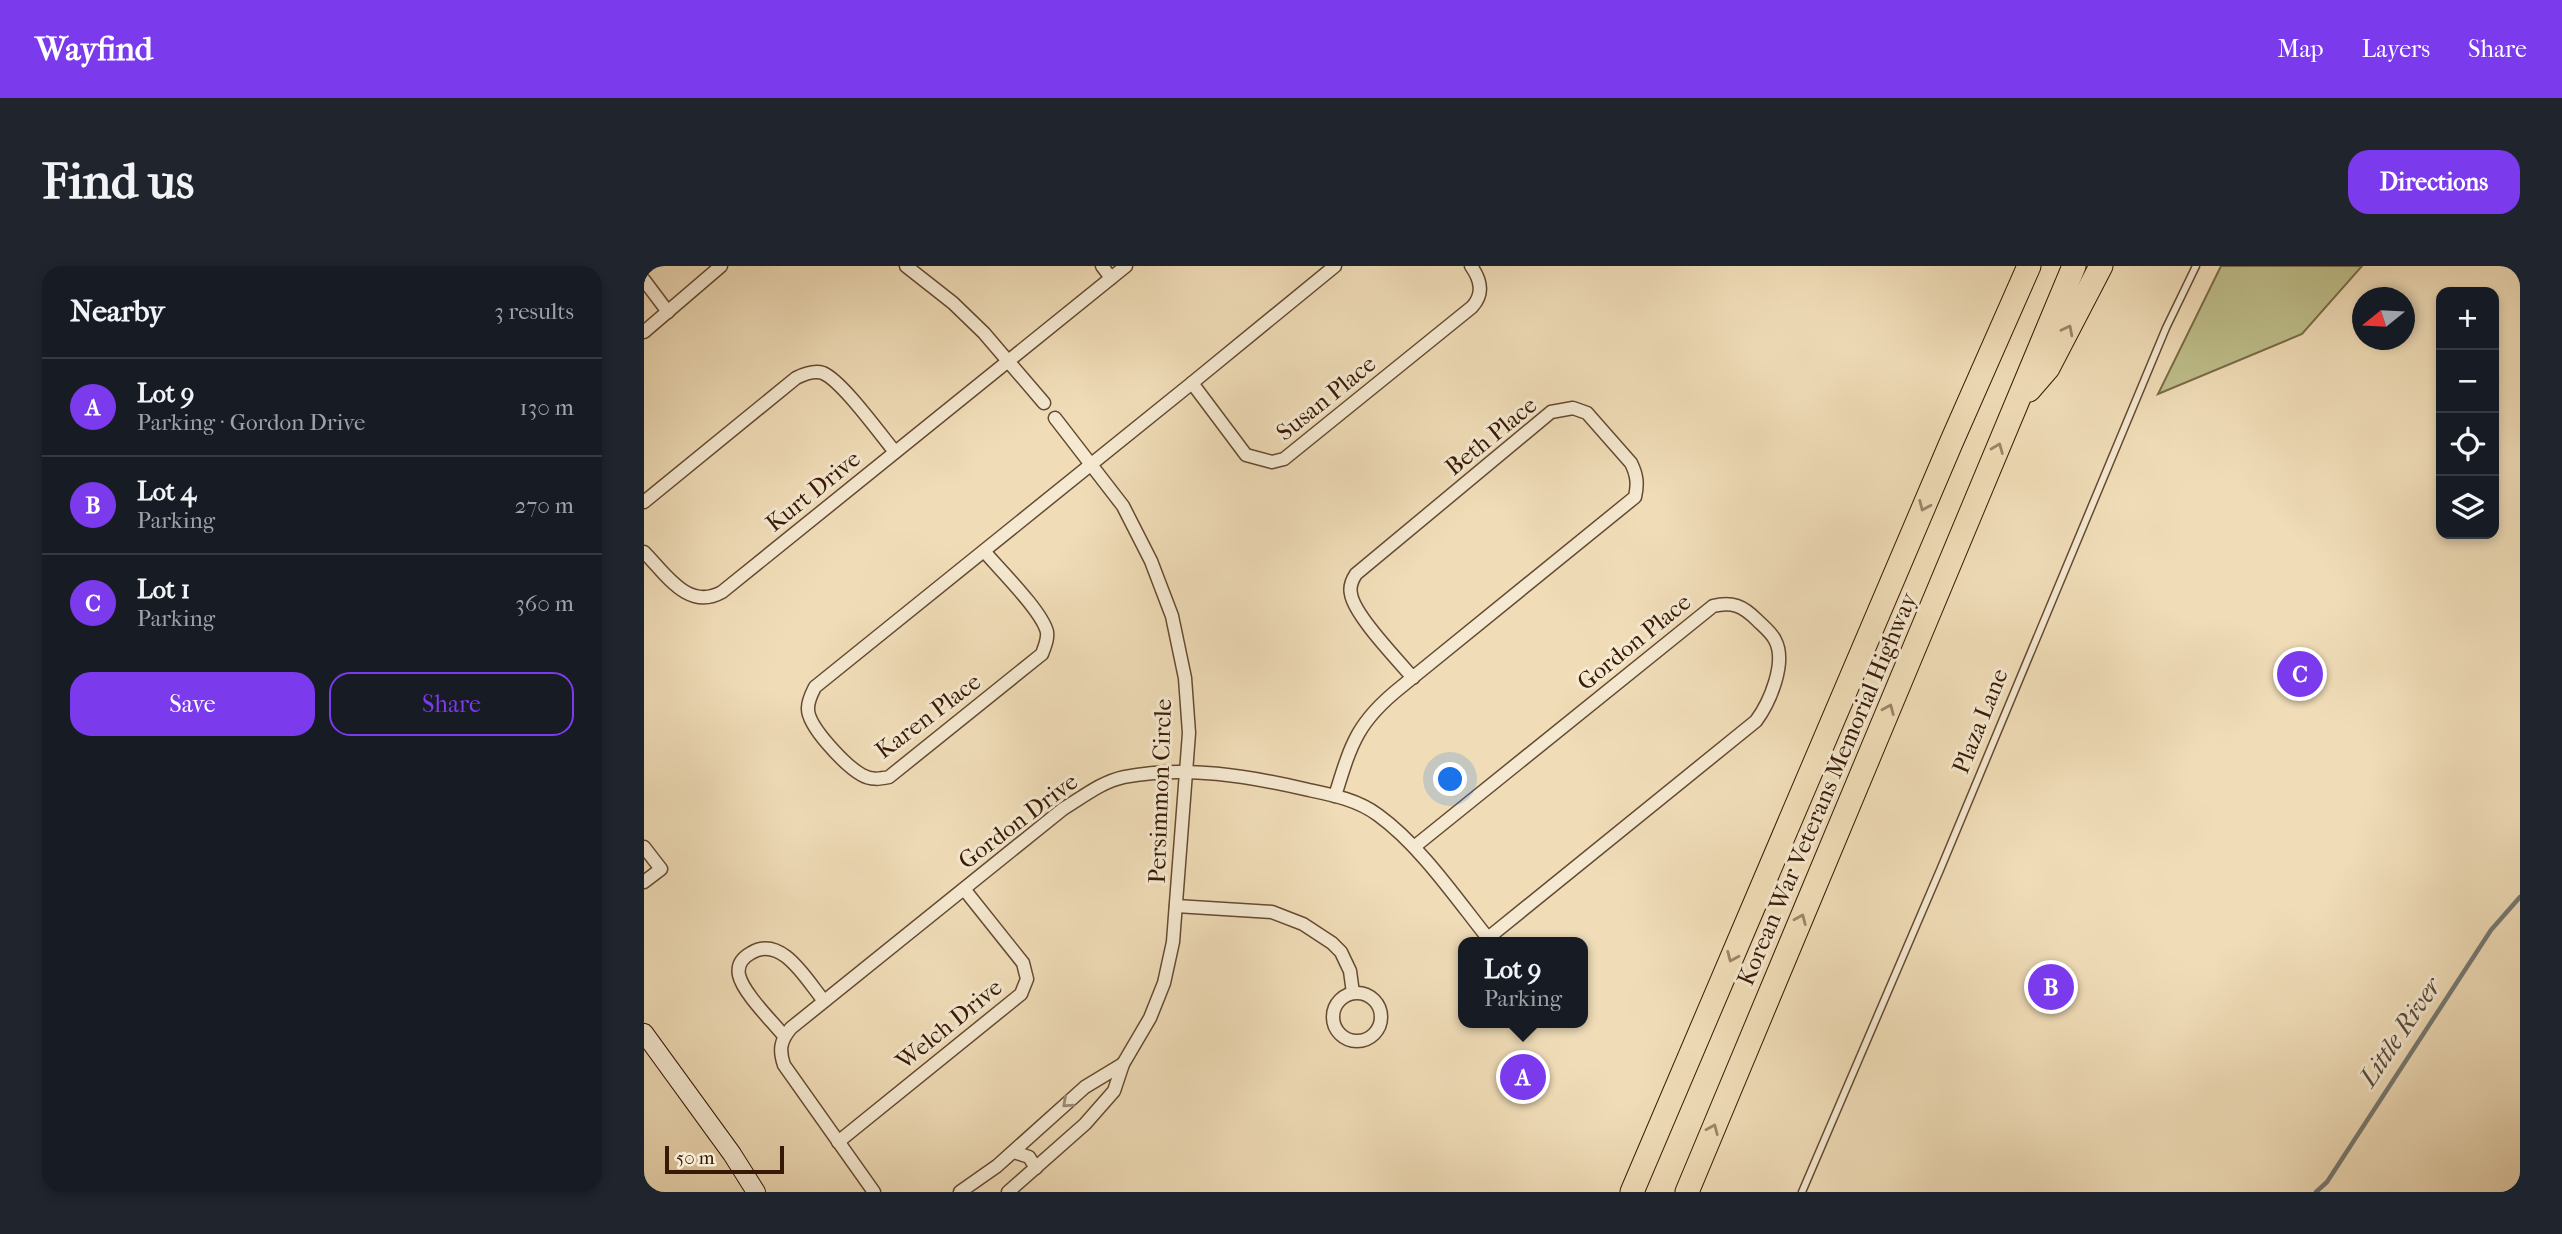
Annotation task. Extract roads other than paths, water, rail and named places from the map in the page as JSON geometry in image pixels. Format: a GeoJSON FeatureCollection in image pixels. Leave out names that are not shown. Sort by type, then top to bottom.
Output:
{"type":"FeatureCollection","features":[{"type":"Feature","properties":{"kind":"highway","name":"Korean War Veterans Memorial Highway"},"geometry":{"type":"LineString","coordinates":[[1951,443],[2012,266]]}},
{"type":"Feature","properties":{"kind":"highway","name":"Korean War Veterans Memorial Highway"},"geometry":{"type":"LineString","coordinates":[[1632,1192],[2029,266]]}},
{"type":"Feature","properties":{"kind":"highway","name":"Korean War Veterans Memorial Highway"},"geometry":{"type":"LineString","coordinates":[[1687,1192],[2074,266]]}},
{"type":"Feature","properties":{"kind":"highway","name":"Korean War Veterans Memorial Highway"},"geometry":{"type":"LineString","coordinates":[[2015,406],[2048,368],[2101,266]]}},
{"type":"Feature","properties":{"kind":"street"},"geometry":{"type":"LineString","coordinates":[[644,332],[721,266]]}},
{"type":"Feature","properties":{"kind":"street"},"geometry":{"type":"LineString","coordinates":[[906,266],[953,303],[984,332],[1044,403]]}},
{"type":"Feature","properties":{"kind":"street"},"geometry":{"type":"LineString","coordinates":[[1102,266],[1111,278]]}},
{"type":"Feature","properties":{"kind":"street","name":"Kurt Drive"},"geometry":{"type":"LineString","coordinates":[[644,552],[685,593],[699,599],[710,599],[722,592],[1126,266]]}},
{"type":"Feature","properties":{"kind":"street"},"geometry":{"type":"LineString","coordinates":[[1192,383],[1335,266]]}},
{"type":"Feature","properties":{"kind":"street","name":"Susan Place"},"geometry":{"type":"LineString","coordinates":[[1192,383],[1246,455],[1272,462],[1284,459],[1472,307],[1480,298],[1481,288],[1477,274],[1471,266]]}},
{"type":"Feature","properties":{"kind":"street"},"geometry":{"type":"LineString","coordinates":[[644,280],[668,312]]}},
{"type":"Feature","properties":{"kind":"street"},"geometry":{"type":"LineString","coordinates":[[644,502],[796,378],[813,372],[822,373],[835,381],[895,452]]}},
{"type":"Feature","properties":{"kind":"street","name":"Karen Place"},"geometry":{"type":"LineString","coordinates":[[984,551],[1041,617],[1047,641],[1042,654],[888,777],[875,779],[860,774],[818,734],[807,709],[816,687],[984,551],[1091,465],[1192,383]]}},
{"type":"Feature","properties":{"kind":"street","name":"Beth Place"},"geometry":{"type":"LineString","coordinates":[[1335,796],[1350,748],[1360,728],[1378,706],[1413,678],[1635,497],[1636,473],[1631,464],[1587,413],[1573,408],[1551,412],[1356,574],[1351,582],[1350,594],[1356,608],[1413,678]]}},
{"type":"Feature","properties":{"kind":"street","name":"Persimmon Circle"},"geometry":{"type":"LineString","coordinates":[[1008,1192],[1084,1124],[1114,1091],[1123,1064],[1150,1018],[1164,983],[1176,906],[1189,733],[1185,678],[1172,616],[1151,561],[1123,506],[1055,418]]}},
{"type":"Feature","properties":{"kind":"street","name":"Gordon Place"},"geometry":{"type":"LineString","coordinates":[[1414,847],[1713,606],[1732,603],[1746,608],[1774,638],[1780,660],[1768,705],[1756,721],[1494,937]]}},
{"type":"Feature","properties":{"kind":"street","name":"Gordon Drive"},"geometry":{"type":"LineString","coordinates":[[784,1036],[1063,809],[1104,784],[1124,777],[1186,771],[1266,780],[1349,799],[1377,814],[1405,836],[1488,937]]}},
{"type":"Feature","properties":{"kind":"street"},"geometry":{"type":"LineString","coordinates":[[644,847],[661,869],[644,882]]}},
{"type":"Feature","properties":{"kind":"street","name":"Welch Drive"},"geometry":{"type":"LineString","coordinates":[[838,1142],[1021,994],[1027,979],[1023,963],[964,889]]}},
{"type":"Feature","properties":{"kind":"street"},"geometry":{"type":"LineString","coordinates":[[1176,906],[1272,912],[1303,924],[1341,952],[1350,971],[1353,993]]}},
{"type":"Feature","properties":{"kind":"street"},"geometry":{"type":"LineString","coordinates":[[824,1001],[785,954],[772,948],[758,949],[747,955],[740,964],[739,973],[743,984],[784,1036],[780,1044],[784,1065],[874,1192]]}},
{"type":"Feature","properties":{"kind":"street"},"geometry":{"type":"LineString","coordinates":[[644,1033],[732,1154],[755,1192]]}},
{"type":"Feature","properties":{"kind":"street","name":"Persimmon Circle"},"geometry":{"type":"LineString","coordinates":[[960,1192],[1014,1152],[1084,1087],[1123,1064]]}},
{"type":"Feature","properties":{"kind":"street"},"geometry":{"type":"LineString","coordinates":[[1014,1152],[1029,1157],[1037,1168]]}},
{"type":"Feature","properties":{"kind":"lane","name":"Plaza Lane"},"geometry":{"type":"LineString","coordinates":[[1802,1192],[1940,870],[2166,328],[2196,266]]}},
{"type":"Feature","properties":{"kind":"waterway","name":"Little River"},"geometry":{"type":"LineString","coordinates":[[2316,1192],[2327,1182],[2491,930],[2520,897]]}},
{"type":"Feature","properties":{"kind":"place","name":"Lot 1"},"geometry":{"type":"Point","coordinates":[2300,674]}},
{"type":"Feature","properties":{"kind":"place","name":"Lot 4"},"geometry":{"type":"Point","coordinates":[2051,987]}},
{"type":"Feature","properties":{"kind":"place","name":"Lot 9"},"geometry":{"type":"Point","coordinates":[1523,1077]}}]}
